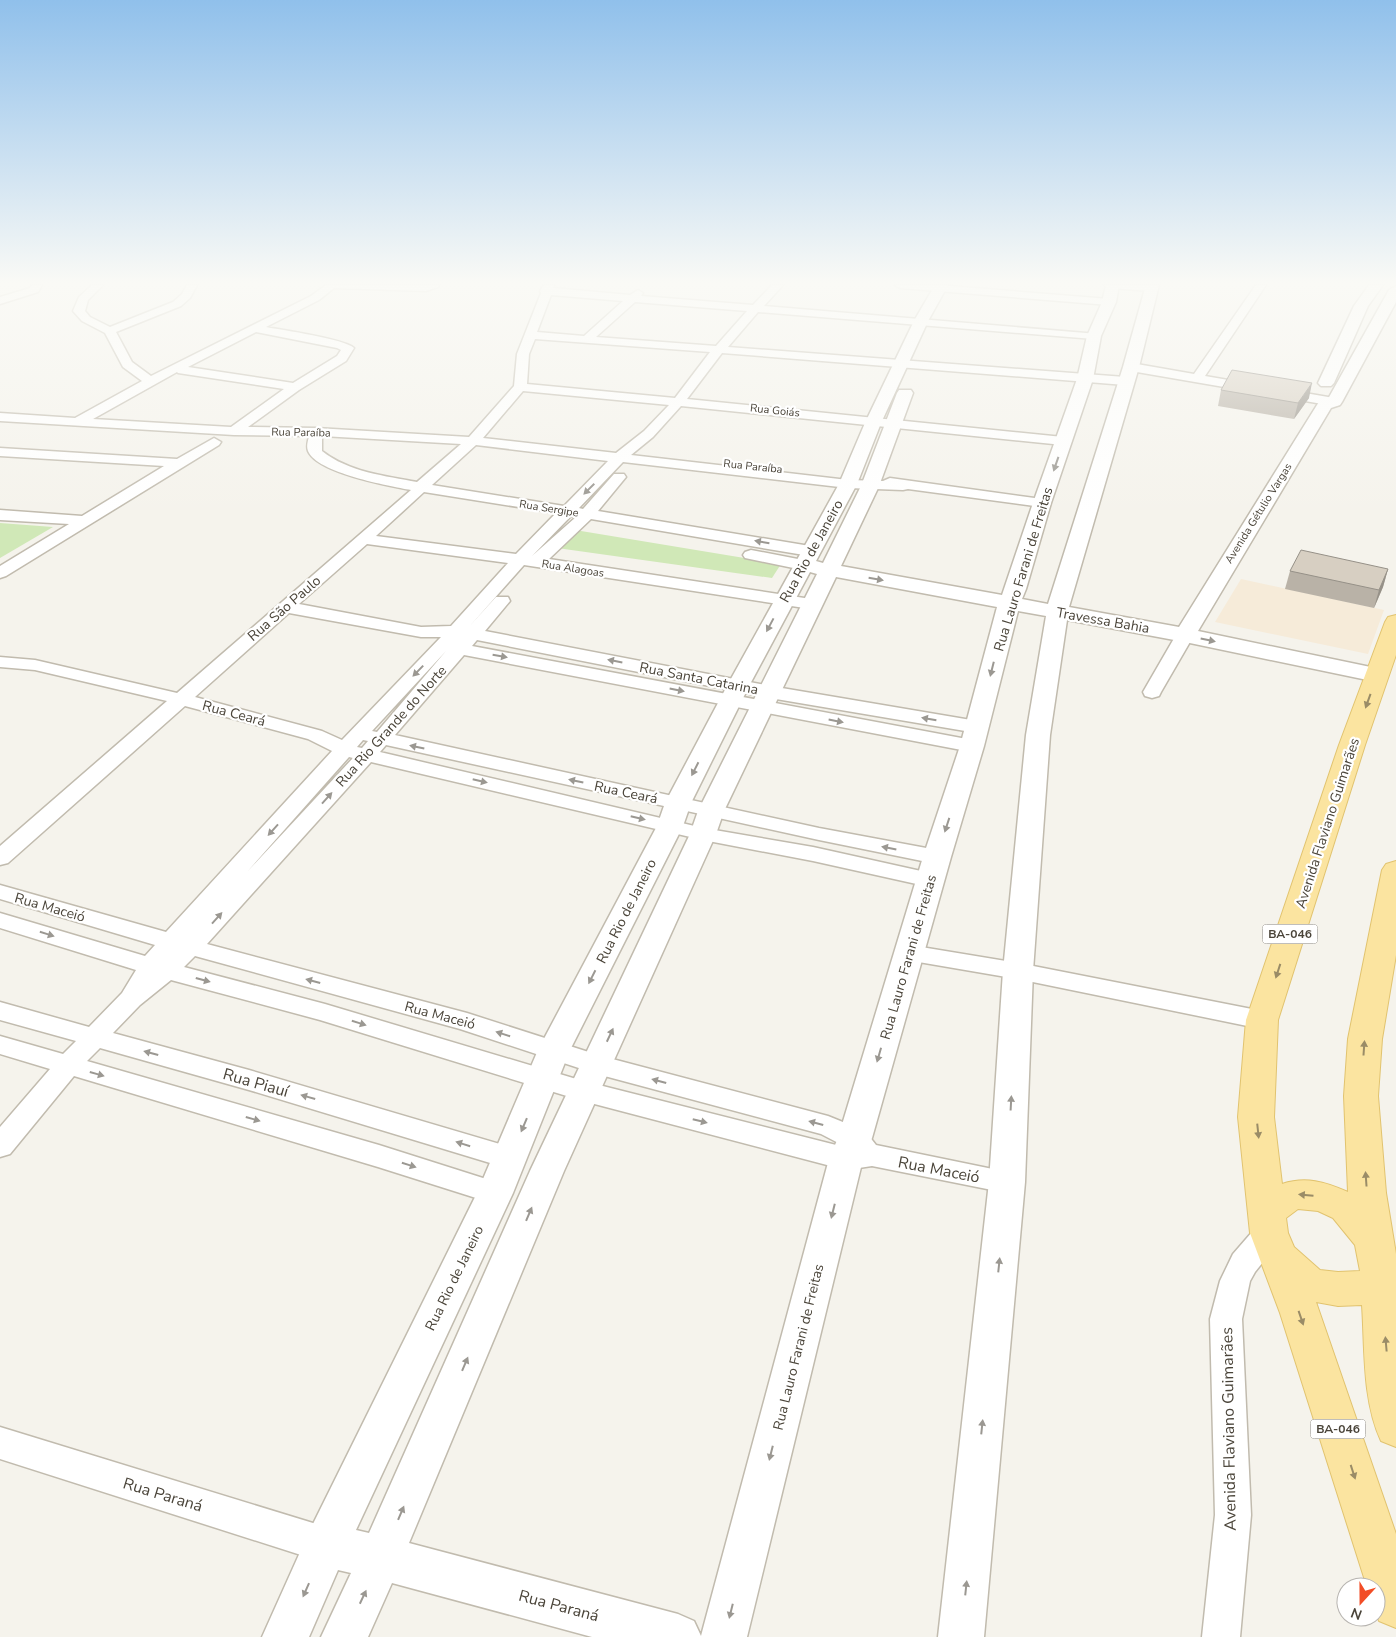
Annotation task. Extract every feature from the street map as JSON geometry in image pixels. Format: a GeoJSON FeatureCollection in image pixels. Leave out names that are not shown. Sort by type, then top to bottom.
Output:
{"type":"FeatureCollection","features":[{"type":"Feature","properties":{"kind":"main road","name":"Avenida Flaviano Guimarães"},"geometry":{"type":"LineString","coordinates":[[1396,622],[1352,745],[1262,1020],[1256,1117],[1272,1234],[1396,1604]]}},
{"type":"Feature","properties":{"kind":"main road"},"geometry":{"type":"LineString","coordinates":[[1396,870],[1365,1039],[1361,1096],[1367,1193],[1382,1262],[1388,1390],[1396,1427]]}},
{"type":"Feature","properties":{"kind":"main road"},"geometry":{"type":"LineString","coordinates":[[1298,1194],[1323,1197],[1346,1207],[1382,1262],[1365,1288],[1338,1289],[1322,1287],[1307,1282],[1272,1234],[1284,1198],[1298,1194]]}},
{"type":"Feature","properties":{"kind":"street"},"geometry":{"type":"LineString","coordinates":[[126,361],[150,381]]}},
{"type":"Feature","properties":{"kind":"street"},"geometry":{"type":"LineString","coordinates":[[77,422],[150,381],[192,361]]}},
{"type":"Feature","properties":{"kind":"street"},"geometry":{"type":"LineString","coordinates":[[234,431],[296,387],[337,361]]}},
{"type":"Feature","properties":{"kind":"street"},"geometry":{"type":"LineString","coordinates":[[520,387],[522,361]]}},
{"type":"Feature","properties":{"kind":"street","name":"Rua Rio Grande do Norte"},"geometry":{"type":"LineString","coordinates":[[0,1146],[68,1066],[158,968],[381,739],[416,698],[458,640],[532,557],[572,518],[626,454],[678,400],[709,361]]}},
{"type":"Feature","properties":{"kind":"street"},"geometry":{"type":"LineString","coordinates":[[853,361],[1084,382],[1198,377],[1229,385],[1327,402]]}},
{"type":"Feature","properties":{"kind":"street","name":"Rua Rio de Janeiro"},"geometry":{"type":"LineString","coordinates":[[344,1637],[381,1558],[584,1091],[765,699],[810,579],[860,481],[878,420],[906,361]]}},
{"type":"Feature","properties":{"kind":"street","name":"Rua Lauro Farani de Freitas"},"geometry":{"type":"LineString","coordinates":[[724,1637],[858,1151],[909,953],[933,869],[975,737],[1012,596],[1084,382],[1088,361]]}},
{"type":"Feature","properties":{"kind":"street"},"geometry":{"type":"LineString","coordinates":[[961,1637],[1007,1182],[1018,971],[1038,735],[1059,605],[1131,361]]}},
{"type":"Feature","properties":{"kind":"street"},"geometry":{"type":"LineString","coordinates":[[1198,377],[1209,361]]}},
{"type":"Feature","properties":{"kind":"street","name":"Avenida Gétulio Vargas"},"geometry":{"type":"LineString","coordinates":[[1327,402],[1327,378],[1335,361]]}},
{"type":"Feature","properties":{"kind":"street","name":"Avenida Gétulio Vargas"},"geometry":{"type":"LineString","coordinates":[[1188,628],[1327,402],[1344,381],[1355,361]]}},
{"type":"Feature","properties":{"kind":"street"},"geometry":{"type":"LineString","coordinates":[[178,368],[296,387]]}},
{"type":"Feature","properties":{"kind":"street"},"geometry":{"type":"LineString","coordinates":[[1327,378],[1344,381]]}},
{"type":"Feature","properties":{"kind":"street","name":"Rua Goiás"},"geometry":{"type":"LineString","coordinates":[[520,387],[678,400],[1064,438]]}},
{"type":"Feature","properties":{"kind":"street","name":"Rua São Paulo"},"geometry":{"type":"LineString","coordinates":[[0,858],[473,441],[520,387]]}},
{"type":"Feature","properties":{"kind":"street","name":"Rua Paraíba"},"geometry":{"type":"LineString","coordinates":[[0,417],[234,431],[316,432],[473,441],[626,454],[1042,503]]}},
{"type":"Feature","properties":{"kind":"street","name":"Rua Sergipe"},"geometry":{"type":"LineString","coordinates":[[316,432],[314,447],[317,456],[335,466],[418,490],[572,518],[693,537],[810,579]]}},
{"type":"Feature","properties":{"kind":"street"},"geometry":{"type":"LineString","coordinates":[[0,572],[214,442]]}},
{"type":"Feature","properties":{"kind":"street"},"geometry":{"type":"LineString","coordinates":[[0,452],[181,462]]}},
{"type":"Feature","properties":{"kind":"street"},"geometry":{"type":"LineString","coordinates":[[0,515],[85,521]]}},
{"type":"Feature","properties":{"kind":"street","name":"Rua Alagoas"},"geometry":{"type":"LineString","coordinates":[[366,536],[532,557],[810,579]]}},
{"type":"Feature","properties":{"kind":"street","name":"Rua Rio de Janeiro"},"geometry":{"type":"LineString","coordinates":[[326,1545],[495,1193],[544,1079],[554,1050],[734,693],[810,579]]}},
{"type":"Feature","properties":{"kind":"street","name":"Travessa Bahia"},"geometry":{"type":"LineString","coordinates":[[810,579],[1012,596],[1188,628],[1379,667]]}},
{"type":"Feature","properties":{"kind":"street","name":"Rua Santa Catarina"},"geometry":{"type":"LineString","coordinates":[[286,607],[458,640],[546,664],[734,693],[975,737]]}},
{"type":"Feature","properties":{"kind":"street"},"geometry":{"type":"LineString","coordinates":[[1152,692],[1188,628]]}},
{"type":"Feature","properties":{"kind":"street","name":"Rua Rio Grande do Norte"},"geometry":{"type":"LineString","coordinates":[[181,944],[352,742],[396,694],[458,640]]}},
{"type":"Feature","properties":{"kind":"street","name":"Rua Santa Catarina"},"geometry":{"type":"LineString","coordinates":[[458,640],[558,650],[734,693]]}},
{"type":"Feature","properties":{"kind":"street"},"geometry":{"type":"LineString","coordinates":[[546,664],[558,650]]}},
{"type":"Feature","properties":{"kind":"street","name":"Rua Ceará"},"geometry":{"type":"LineString","coordinates":[[0,662],[35,665],[181,699],[315,735],[352,742],[381,739],[707,822],[933,869]]}},
{"type":"Feature","properties":{"kind":"street"},"geometry":{"type":"LineString","coordinates":[[396,694],[416,698]]}},
{"type":"Feature","properties":{"kind":"street","name":"Rua Ceará"},"geometry":{"type":"LineString","coordinates":[[352,742],[366,754],[674,814]]}},
{"type":"Feature","properties":{"kind":"street","name":"Rua Maceió"},"geometry":{"type":"LineString","coordinates":[[0,892],[342,989],[466,1022],[597,1064],[828,1126],[858,1151]]}},
{"type":"Feature","properties":{"kind":"street","name":"Rua Maceió"},"geometry":{"type":"LineString","coordinates":[[0,920],[158,968],[325,1013],[584,1091],[1007,1182]]}},
{"type":"Feature","properties":{"kind":"street"},"geometry":{"type":"LineString","coordinates":[[909,953],[1018,971],[1262,1020]]}},
{"type":"Feature","properties":{"kind":"street"},"geometry":{"type":"LineString","coordinates":[[325,1013],[342,989]]}},
{"type":"Feature","properties":{"kind":"street","name":"Rua Piauí"},"geometry":{"type":"LineString","coordinates":[[0,1011],[249,1080],[510,1158]]}},
{"type":"Feature","properties":{"kind":"street"},"geometry":{"type":"LineString","coordinates":[[448,1051],[466,1022]]}},
{"type":"Feature","properties":{"kind":"street"},"geometry":{"type":"LineString","coordinates":[[0,1046],[379,1156],[495,1193]]}},
{"type":"Feature","properties":{"kind":"street"},"geometry":{"type":"LineString","coordinates":[[226,1111],[249,1080]]}},
{"type":"Feature","properties":{"kind":"street"},"geometry":{"type":"LineString","coordinates":[[379,1156],[398,1124]]}},
{"type":"Feature","properties":{"kind":"street","name":"Avenida Flaviano Guimarães"},"geometry":{"type":"LineString","coordinates":[[1221,1637],[1233,1515],[1226,1319],[1235,1281],[1244,1263],[1272,1234]]}},
{"type":"Feature","properties":{"kind":"street","name":"Rua Paraná"},"geometry":{"type":"LineString","coordinates":[[0,1443],[326,1545],[678,1637]]}},
{"type":"Feature","properties":{"kind":"street"},"geometry":{"type":"LineString","coordinates":[[286,1637],[326,1545]]}},
{"type":"Feature","properties":{"kind":"shaded area"},"geometry":{"type":"Polygon","coordinates":[[[1241,579],[1384,610],[1368,654],[1215,622],[1241,579]]]}},
{"type":"Feature","properties":{"kind":"green space"},"geometry":{"type":"Polygon","coordinates":[[[0,523],[53,527],[0,558],[0,523]]]}},
{"type":"Feature","properties":{"kind":"green space"},"geometry":{"type":"Polygon","coordinates":[[[575,530],[781,564],[772,578],[557,548],[575,530]]]}},
{"type":"Feature","properties":{"kind":"building"},"geometry":{"type":"Polygon","coordinates":[[[1232,370],[1312,383],[1298,403],[1221,390],[1232,370]]]}},
{"type":"Feature","properties":{"kind":"building"},"geometry":{"type":"Polygon","coordinates":[[[1301,550],[1388,569],[1379,590],[1290,571],[1301,550]]]}}]}
